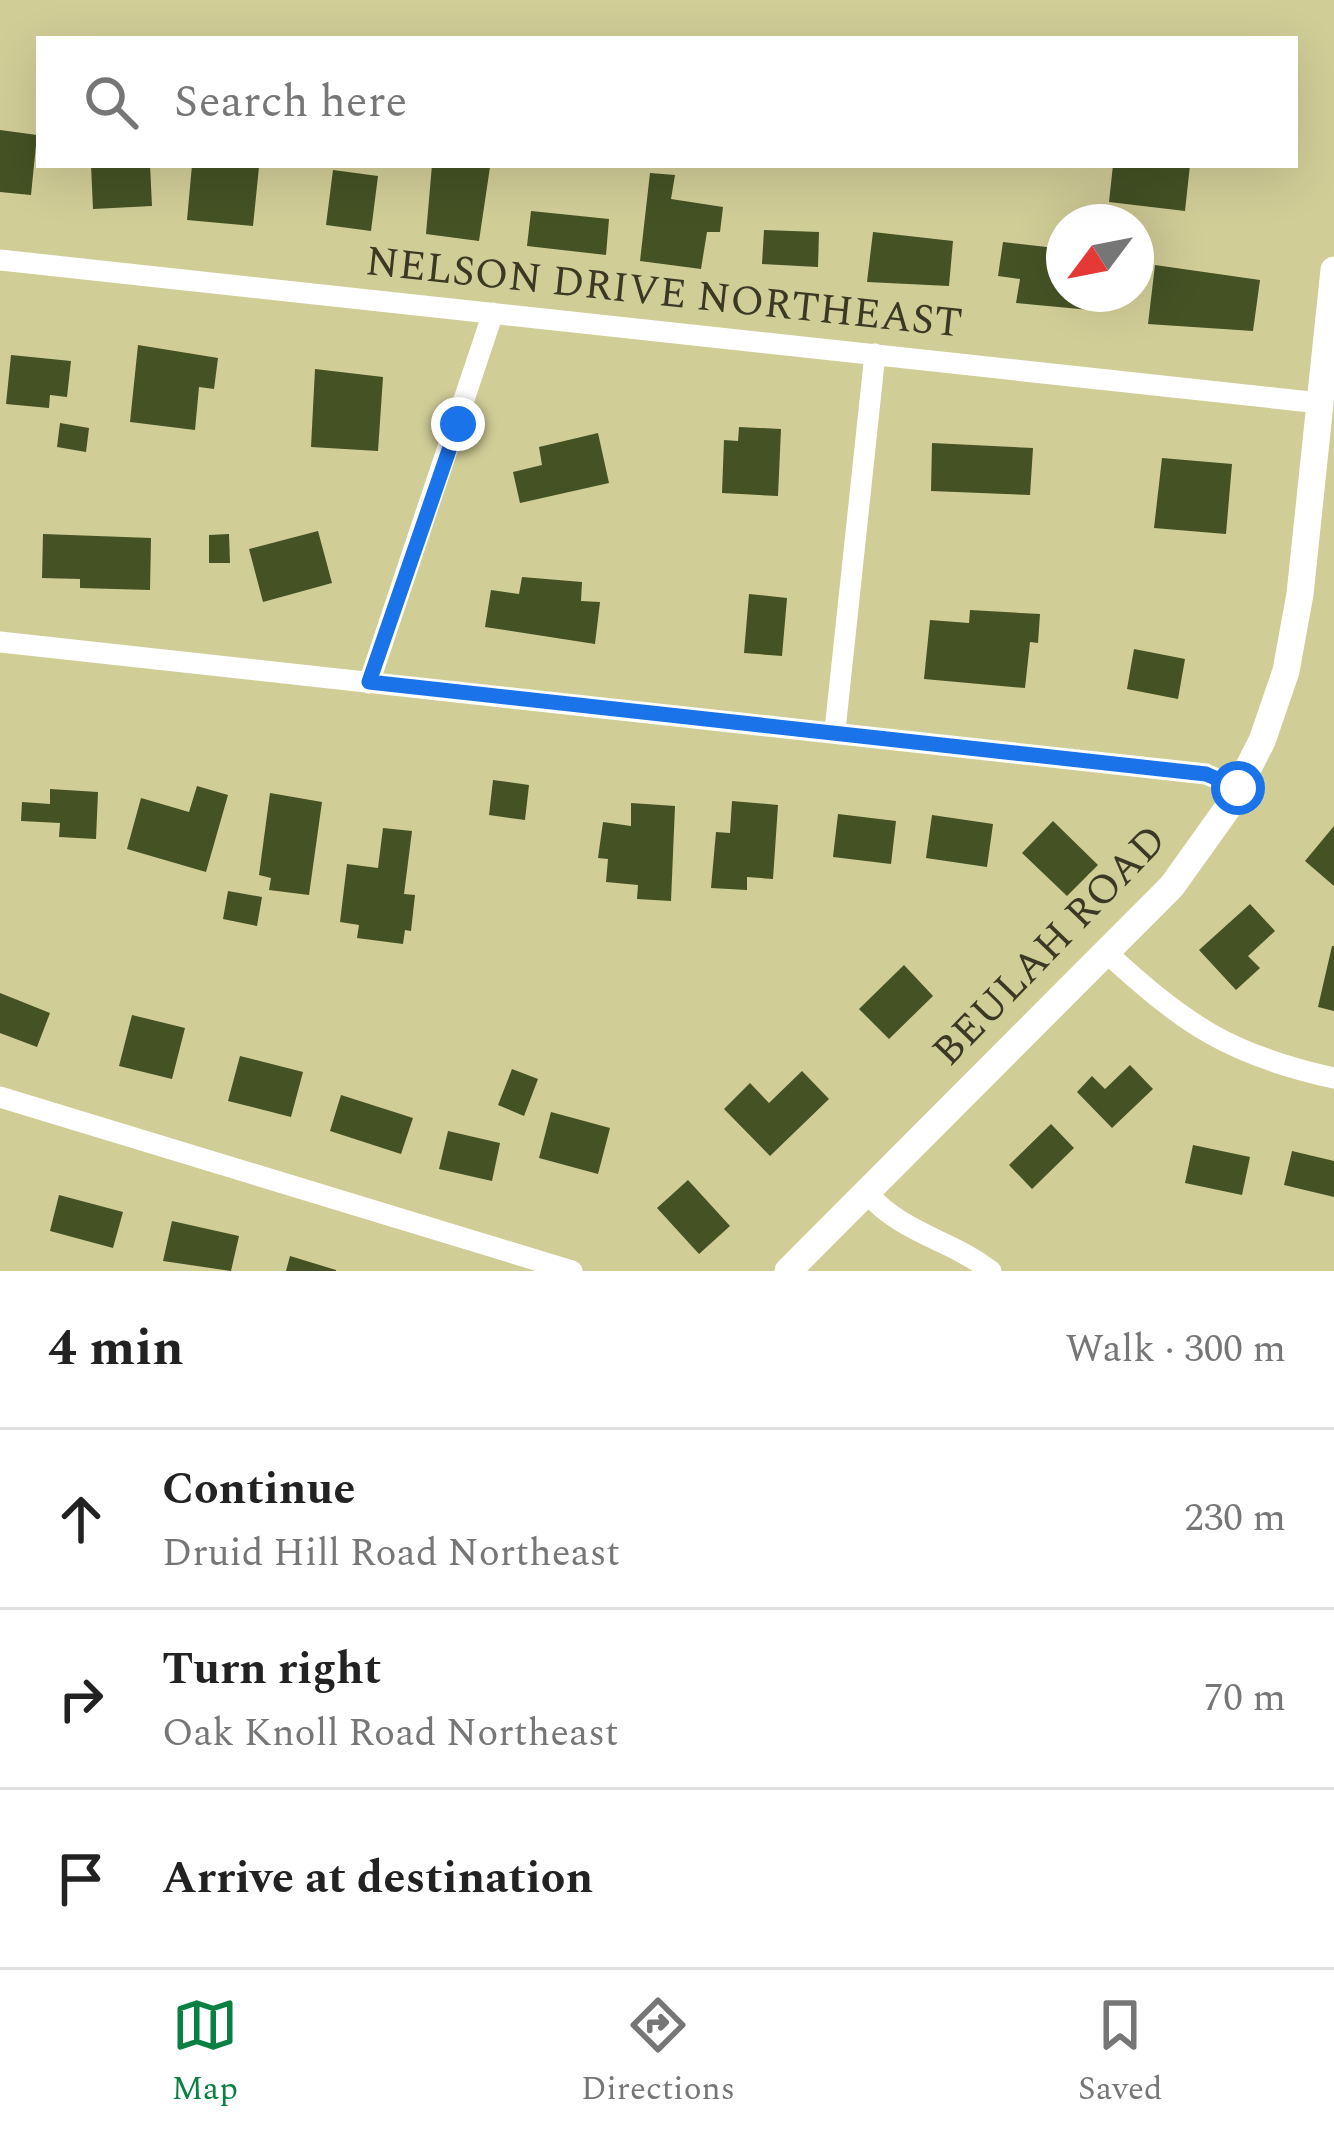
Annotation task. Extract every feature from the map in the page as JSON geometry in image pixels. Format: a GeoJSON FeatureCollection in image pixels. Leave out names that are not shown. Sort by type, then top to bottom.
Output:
{"type":"FeatureCollection","features":[{"type":"Feature","properties":{"kind":"main road","name":"BEULAH ROAD"},"geometry":{"type":"LineString","coordinates":[[788,1271],[1172,886],[1238,788],[1286,671],[1334,270]]}},
{"type":"Feature","properties":{"kind":"street","name":"NELSON DRIVE NORTHEAST"},"geometry":{"type":"LineString","coordinates":[[0,260],[1320,404]]}},
{"type":"Feature","properties":{"kind":"street"},"geometry":{"type":"LineString","coordinates":[[369,682],[493,313]]}},
{"type":"Feature","properties":{"kind":"street"},"geometry":{"type":"LineString","coordinates":[[835,730],[875,354]]}},
{"type":"Feature","properties":{"kind":"street"},"geometry":{"type":"LineString","coordinates":[[0,643],[835,730],[1206,774],[1238,788]]}},
{"type":"Feature","properties":{"kind":"street"},"geometry":{"type":"LineString","coordinates":[[1108,953],[1196,1030],[1252,1056],[1334,1078]]}},
{"type":"Feature","properties":{"kind":"street"},"geometry":{"type":"LineString","coordinates":[[0,1097],[572,1271]]}},
{"type":"Feature","properties":{"kind":"street"},"geometry":{"type":"LineString","coordinates":[[866,1192],[898,1225],[962,1251],[991,1271]]}},
{"type":"Feature","properties":{"kind":"building"},"geometry":{"type":"Polygon","coordinates":[[[0,130],[36,135],[31,195],[0,192],[0,130]]]}},
{"type":"Feature","properties":{"kind":"building"},"geometry":{"type":"Polygon","coordinates":[[[91,168],[150,168],[152,206],[93,209],[91,168]]]}},
{"type":"Feature","properties":{"kind":"building"},"geometry":{"type":"Polygon","coordinates":[[[192,168],[259,168],[253,226],[187,220],[192,168]]]}},
{"type":"Feature","properties":{"kind":"building"},"geometry":{"type":"Polygon","coordinates":[[[432,168],[490,168],[479,241],[426,234],[432,168]]]}},
{"type":"Feature","properties":{"kind":"building"},"geometry":{"type":"Polygon","coordinates":[[[1113,168],[1190,168],[1185,211],[1109,202],[1113,168]]]}},
{"type":"Feature","properties":{"kind":"building"},"geometry":{"type":"Polygon","coordinates":[[[333,170],[378,176],[371,231],[326,225],[333,170]]]}},
{"type":"Feature","properties":{"kind":"building"},"geometry":{"type":"Polygon","coordinates":[[[650,173],[675,175],[671,199],[723,207],[720,232],[707,232],[701,269],[640,261],[650,173]]]}},
{"type":"Feature","properties":{"kind":"building"},"geometry":{"type":"Polygon","coordinates":[[[531,211],[609,219],[606,255],[527,246],[531,211]]]}},
{"type":"Feature","properties":{"kind":"building"},"geometry":{"type":"Polygon","coordinates":[[[764,230],[819,232],[818,267],[762,264],[764,230]]]}},
{"type":"Feature","properties":{"kind":"building"},"geometry":{"type":"Polygon","coordinates":[[[873,232],[953,241],[949,286],[867,282],[873,232]]]}},
{"type":"Feature","properties":{"kind":"building"},"geometry":{"type":"Polygon","coordinates":[[[1003,242],[1046,247],[1046,306],[1016,303],[1020,279],[998,276],[1003,242]]]}},
{"type":"Feature","properties":{"kind":"building"},"geometry":{"type":"Polygon","coordinates":[[[1155,265],[1260,280],[1253,331],[1148,324],[1149,312],[1154,312],[1155,265]]]}},
{"type":"Feature","properties":{"kind":"building"},"geometry":{"type":"Polygon","coordinates":[[[138,345],[218,358],[214,389],[199,387],[195,430],[130,422],[138,345]]]}},
{"type":"Feature","properties":{"kind":"building"},"geometry":{"type":"Polygon","coordinates":[[[11,355],[71,361],[67,397],[50,395],[49,408],[6,404],[11,355]]]}},
{"type":"Feature","properties":{"kind":"building"},"geometry":{"type":"Polygon","coordinates":[[[315,369],[383,377],[378,451],[311,447],[315,369]]]}},
{"type":"Feature","properties":{"kind":"building"},"geometry":{"type":"Polygon","coordinates":[[[60,423],[89,428],[86,452],[57,447],[60,423]]]}},
{"type":"Feature","properties":{"kind":"building"},"geometry":{"type":"Polygon","coordinates":[[[739,427],[781,429],[778,496],[722,493],[724,440],[738,441],[739,427]]]}},
{"type":"Feature","properties":{"kind":"building"},"geometry":{"type":"Polygon","coordinates":[[[598,433],[609,483],[520,503],[513,472],[542,465],[539,447],[598,433]]]}},
{"type":"Feature","properties":{"kind":"building"},"geometry":{"type":"Polygon","coordinates":[[[932,443],[1033,448],[1030,495],[931,491],[932,443]]]}},
{"type":"Feature","properties":{"kind":"building"},"geometry":{"type":"Polygon","coordinates":[[[1162,458],[1232,464],[1226,534],[1154,528],[1162,458]]]}},
{"type":"Feature","properties":{"kind":"building"},"geometry":{"type":"Polygon","coordinates":[[[318,531],[332,583],[263,602],[249,549],[318,531]]]}},
{"type":"Feature","properties":{"kind":"building"},"geometry":{"type":"Polygon","coordinates":[[[43,534],[151,538],[150,590],[80,588],[80,579],[42,578],[43,534]]]}},
{"type":"Feature","properties":{"kind":"building"},"geometry":{"type":"Polygon","coordinates":[[[229,534],[230,563],[209,563],[209,535],[229,534]]]}},
{"type":"Feature","properties":{"kind":"building"},"geometry":{"type":"Polygon","coordinates":[[[522,577],[582,582],[581,601],[600,602],[595,644],[485,627],[491,590],[519,594],[522,577]]]}},
{"type":"Feature","properties":{"kind":"building"},"geometry":{"type":"Polygon","coordinates":[[[749,594],[787,598],[782,656],[744,653],[749,594]]]}},
{"type":"Feature","properties":{"kind":"building"},"geometry":{"type":"Polygon","coordinates":[[[970,610],[1040,614],[1038,643],[1030,642],[1025,688],[924,679],[930,620],[969,623],[970,610]]]}},
{"type":"Feature","properties":{"kind":"building"},"geometry":{"type":"Polygon","coordinates":[[[1134,649],[1185,659],[1178,699],[1127,689],[1134,649]]]}},
{"type":"Feature","properties":{"kind":"building"},"geometry":{"type":"Polygon","coordinates":[[[493,780],[529,785],[525,820],[489,815],[493,780]]]}},
{"type":"Feature","properties":{"kind":"building"},"geometry":{"type":"Polygon","coordinates":[[[197,786],[228,795],[206,872],[127,849],[141,798],[189,812],[197,786]]]}},
{"type":"Feature","properties":{"kind":"building"},"geometry":{"type":"Polygon","coordinates":[[[50,789],[98,792],[96,839],[59,837],[60,823],[21,821],[22,802],[50,804],[50,789]]]}},
{"type":"Feature","properties":{"kind":"building"},"geometry":{"type":"Polygon","coordinates":[[[270,793],[322,802],[309,895],[269,890],[271,878],[259,875],[270,793]]]}},
{"type":"Feature","properties":{"kind":"building"},"geometry":{"type":"Polygon","coordinates":[[[732,801],[778,805],[773,879],[747,877],[747,890],[711,888],[716,832],[730,833],[732,801]]]}},
{"type":"Feature","properties":{"kind":"building"},"geometry":{"type":"Polygon","coordinates":[[[631,803],[675,806],[671,901],[637,899],[638,885],[606,882],[608,859],[598,858],[603,822],[631,826],[631,803]]]}},
{"type":"Feature","properties":{"kind":"building"},"geometry":{"type":"Polygon","coordinates":[[[838,814],[896,821],[891,864],[833,857],[838,814]]]}},
{"type":"Feature","properties":{"kind":"building"},"geometry":{"type":"Polygon","coordinates":[[[932,815],[993,824],[987,867],[926,858],[932,815]]]}},
{"type":"Feature","properties":{"kind":"building"},"geometry":{"type":"Polygon","coordinates":[[[1053,821],[1098,865],[1067,896],[1022,853],[1053,821]]]}},
{"type":"Feature","properties":{"kind":"building"},"geometry":{"type":"Polygon","coordinates":[[[1334,826],[1334,886],[1305,861],[1334,826]]]}},
{"type":"Feature","properties":{"kind":"building"},"geometry":{"type":"Polygon","coordinates":[[[383,828],[412,831],[404,894],[415,895],[411,931],[405,930],[403,944],[357,938],[359,925],[340,922],[347,864],[378,868],[383,828]]]}},
{"type":"Feature","properties":{"kind":"building"},"geometry":{"type":"Polygon","coordinates":[[[228,891],[262,897],[257,926],[223,919],[228,891]]]}},
{"type":"Feature","properties":{"kind":"building"},"geometry":{"type":"Polygon","coordinates":[[[1250,904],[1275,931],[1248,956],[1260,968],[1236,990],[1199,950],[1250,904]]]}},
{"type":"Feature","properties":{"kind":"building"},"geometry":{"type":"Polygon","coordinates":[[[1334,946],[1334,1011],[1318,1007],[1334,946]]]}},
{"type":"Feature","properties":{"kind":"building"},"geometry":{"type":"Polygon","coordinates":[[[904,965],[933,996],[889,1039],[859,1009],[904,965]]]}},
{"type":"Feature","properties":{"kind":"building"},"geometry":{"type":"Polygon","coordinates":[[[0,993],[50,1013],[37,1047],[0,1033],[0,993]]]}},
{"type":"Feature","properties":{"kind":"building"},"geometry":{"type":"Polygon","coordinates":[[[132,1015],[185,1028],[172,1079],[119,1066],[132,1015]]]}},
{"type":"Feature","properties":{"kind":"building"},"geometry":{"type":"Polygon","coordinates":[[[240,1056],[303,1072],[291,1117],[228,1101],[240,1056]]]}},
{"type":"Feature","properties":{"kind":"building"},"geometry":{"type":"Polygon","coordinates":[[[1130,1065],[1153,1089],[1112,1128],[1077,1092],[1092,1076],[1105,1089],[1130,1065]]]}},
{"type":"Feature","properties":{"kind":"building"},"geometry":{"type":"Polygon","coordinates":[[[512,1069],[538,1079],[524,1116],[498,1105],[512,1069]]]}},
{"type":"Feature","properties":{"kind":"building"},"geometry":{"type":"Polygon","coordinates":[[[802,1071],[829,1099],[770,1156],[724,1109],[750,1083],[769,1103],[802,1071]]]}},
{"type":"Feature","properties":{"kind":"building"},"geometry":{"type":"Polygon","coordinates":[[[341,1095],[413,1118],[401,1154],[330,1131],[341,1095]]]}},
{"type":"Feature","properties":{"kind":"building"},"geometry":{"type":"Polygon","coordinates":[[[551,1112],[610,1128],[598,1174],[539,1158],[551,1112]]]}},
{"type":"Feature","properties":{"kind":"building"},"geometry":{"type":"Polygon","coordinates":[[[1051,1124],[1074,1148],[1032,1189],[1009,1165],[1051,1124]]]}},
{"type":"Feature","properties":{"kind":"building"},"geometry":{"type":"Polygon","coordinates":[[[448,1131],[500,1143],[492,1181],[439,1169],[448,1131]]]}},
{"type":"Feature","properties":{"kind":"building"},"geometry":{"type":"Polygon","coordinates":[[[1193,1145],[1250,1157],[1242,1195],[1185,1183],[1193,1145]]]}},
{"type":"Feature","properties":{"kind":"building"},"geometry":{"type":"Polygon","coordinates":[[[1292,1151],[1334,1161],[1334,1197],[1284,1185],[1292,1151]]]}},
{"type":"Feature","properties":{"kind":"building"},"geometry":{"type":"Polygon","coordinates":[[[688,1180],[730,1226],[699,1254],[657,1208],[688,1180]]]}},
{"type":"Feature","properties":{"kind":"building"},"geometry":{"type":"Polygon","coordinates":[[[59,1195],[123,1212],[113,1248],[50,1231],[59,1195]]]}},
{"type":"Feature","properties":{"kind":"building"},"geometry":{"type":"Polygon","coordinates":[[[172,1221],[239,1236],[231,1271],[163,1261],[172,1221]]]}},
{"type":"Feature","properties":{"kind":"building"},"geometry":{"type":"Polygon","coordinates":[[[290,1256],[336,1270],[336,1271],[286,1271],[290,1256]]]}},
{"type":"Feature","properties":{"kind":"route"},"geometry":{"type":"LineString","coordinates":[[458,424],[369,682],[1206,774],[1238,788]]}}]}
